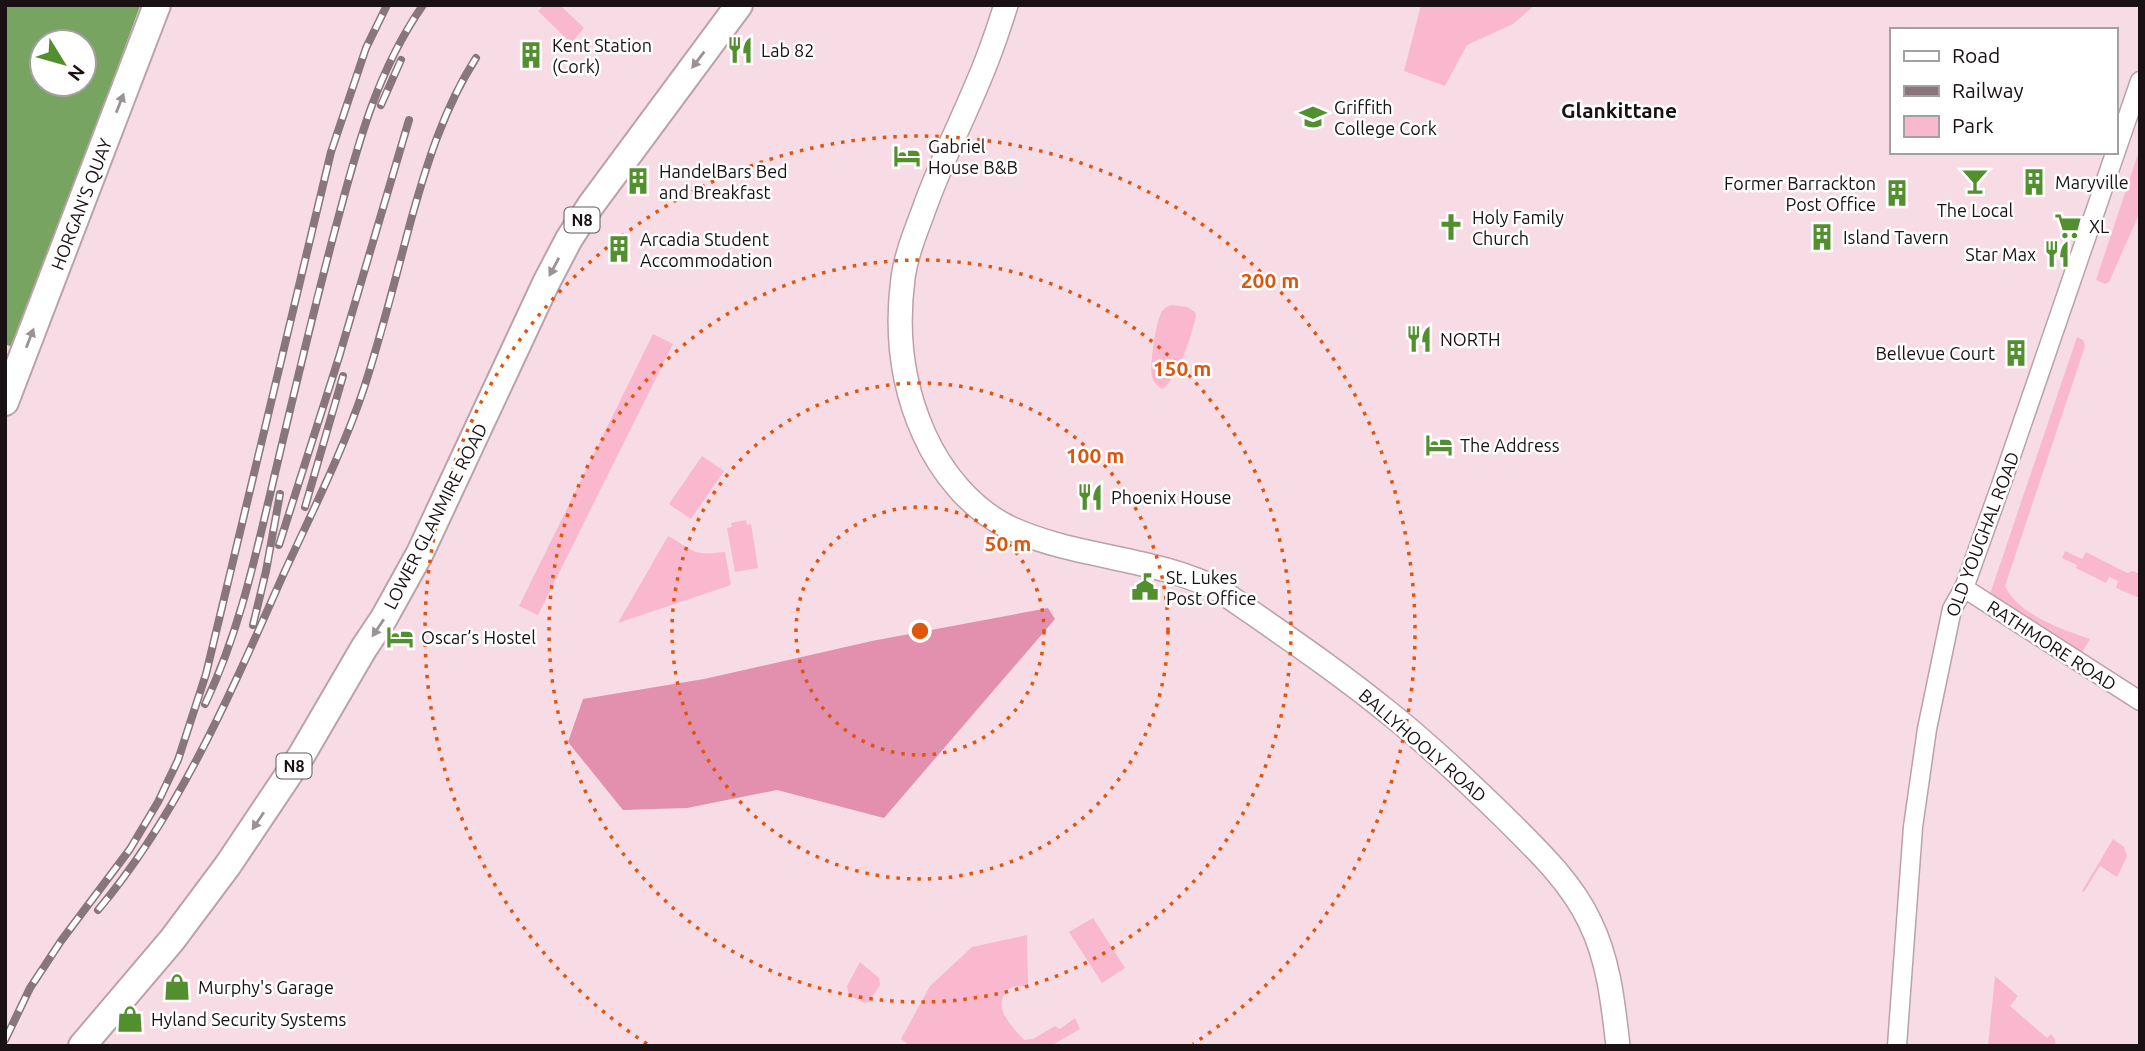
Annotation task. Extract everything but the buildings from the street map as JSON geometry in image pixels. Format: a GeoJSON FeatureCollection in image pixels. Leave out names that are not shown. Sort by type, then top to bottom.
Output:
{"type":"FeatureCollection","features":[{"type":"Feature","properties":{"kind":"highway","name":"HORGAN'S QUAY"},"geometry":{"type":"LineString","coordinates":[[5,402],[157,5]]}},
{"type":"Feature","properties":{"kind":"highway","name":"LOWER GLANMIRE ROAD"},"geometry":{"type":"LineString","coordinates":[[82,1046],[204,898],[301,756],[414,564],[569,239],[643,132],[738,5]]}},
{"type":"Feature","properties":{"kind":"main road","name":"BALLYHOOLY ROAD"},"geometry":{"type":"LineString","coordinates":[[1006,5],[987,61],[938,168],[903,277],[900,325],[904,372],[918,420],[941,466],[964,494],[1007,526],[1063,547],[1159,566],[1202,581],[1221,591],[1362,692],[1418,736],[1471,784],[1560,877],[1589,920],[1602,948],[1608,971],[1618,1046]]}},
{"type":"Feature","properties":{"kind":"street","name":"OLD YOUGHAL ROAD"},"geometry":{"type":"LineString","coordinates":[[2117,149],[2140,81]]}},
{"type":"Feature","properties":{"kind":"street","name":"OLD YOUGHAL ROAD"},"geometry":{"type":"LineString","coordinates":[[1897,1046],[1913,827],[1938,668],[1952,609],[1964,588],[2041,374],[2115,154]]}},
{"type":"Feature","properties":{"kind":"street","name":"RATHMORE ROAD"},"geometry":{"type":"LineString","coordinates":[[1964,588],[2140,701]]}},
{"type":"Feature","properties":{"kind":"green space"},"geometry":{"type":"Polygon","coordinates":[[[544,5],[560,5],[584,28],[571,43],[538,11],[544,5]]]}},
{"type":"Feature","properties":{"kind":"green space"},"geometry":{"type":"Polygon","coordinates":[[[1421,5],[1535,5],[1513,24],[1467,45],[1445,86],[1404,71],[1421,5]]]}},
{"type":"Feature","properties":{"kind":"green space"},"geometry":{"type":"Polygon","coordinates":[[[2140,148],[2140,212],[2109,282],[2105,284],[2096,280],[2140,148]]]}},
{"type":"Feature","properties":{"kind":"green space"},"geometry":{"type":"Polygon","coordinates":[[[1166,307],[1187,307],[1195,312],[1196,316],[1179,365],[1163,389],[1152,377],[1152,354],[1160,316],[1166,307]]]}},
{"type":"Feature","properties":{"kind":"green space"},"geometry":{"type":"Polygon","coordinates":[[[653,334],[673,344],[538,615],[519,606],[653,334]]]}},
{"type":"Feature","properties":{"kind":"green space"},"geometry":{"type":"Polygon","coordinates":[[[2077,337],[2083,340],[2085,346],[2005,586],[2011,596],[2030,613],[2054,626],[2090,639],[2081,654],[1990,594],[2077,337]]]}},
{"type":"Feature","properties":{"kind":"green space"},"geometry":{"type":"Polygon","coordinates":[[[702,456],[724,471],[691,519],[669,504],[702,456]]]}},
{"type":"Feature","properties":{"kind":"green space"},"geometry":{"type":"Polygon","coordinates":[[[746,520],[747,525],[751,524],[758,568],[735,572],[727,528],[732,527],[731,523],[746,520]]]}},
{"type":"Feature","properties":{"kind":"green space"},"geometry":{"type":"Polygon","coordinates":[[[668,536],[699,553],[725,552],[731,585],[618,623],[668,536]]]}},
{"type":"Feature","properties":{"kind":"green space"},"geometry":{"type":"Polygon","coordinates":[[[2065,551],[2082,559],[2086,552],[2127,573],[2133,571],[2140,574],[2140,598],[2116,588],[2118,581],[2109,577],[2106,583],[2076,568],[2077,565],[2062,558],[2065,551]]]}},
{"type":"Feature","properties":{"kind":"green space"},"geometry":{"type":"Polygon","coordinates":[[[2113,839],[2124,847],[2127,856],[2117,877],[2100,866],[2084,892],[2082,891],[2113,839]]]}},
{"type":"Feature","properties":{"kind":"green space"},"geometry":{"type":"Polygon","coordinates":[[[1093,918],[1125,968],[1102,983],[1069,932],[1093,918]]]}},
{"type":"Feature","properties":{"kind":"green space"},"geometry":{"type":"Polygon","coordinates":[[[1027,935],[1028,988],[1017,986],[1007,991],[1002,1004],[1006,1017],[1024,1040],[1033,1039],[1055,1026],[1060,1029],[1075,1018],[1080,1029],[1051,1046],[910,1046],[901,1039],[930,986],[972,947],[1027,935]]]}},
{"type":"Feature","properties":{"kind":"green space"},"geometry":{"type":"Polygon","coordinates":[[[860,962],[879,978],[880,985],[869,1002],[864,1003],[849,995],[847,986],[860,962]]]}},
{"type":"Feature","properties":{"kind":"green space"},"geometry":{"type":"Polygon","coordinates":[[[1995,976],[2018,996],[2010,1006],[2047,1038],[2051,1034],[2056,1046],[1988,1046],[1995,976]]]}},
{"type":"Feature","properties":{"kind":"shaded area"},"geometry":{"type":"Polygon","coordinates":[[[5,5],[140,6],[14,348],[5,344],[5,5]]]}},
{"type":"Feature","properties":{"kind":"shaded area"},"geometry":{"type":"Polygon","coordinates":[[[1048,608],[1055,619],[884,818],[777,790],[687,808],[623,810],[568,742],[583,699],[704,679],[872,641],[1048,608]]]}},
{"type":"Feature","properties":{"kind":"railway"},"geometry":{"type":"LineString","coordinates":[[5,1040],[30,988],[61,941],[130,849],[158,802],[178,760],[206,674],[331,152],[366,48],[387,5]]}},
{"type":"Feature","properties":{"kind":"railway"},"geometry":{"type":"LineString","coordinates":[[205,704],[245,595],[322,281],[363,133],[382,80],[423,5]]}},
{"type":"Feature","properties":{"kind":"railway"},"geometry":{"type":"LineString","coordinates":[[98,910],[155,832],[203,748],[327,481],[364,388],[430,157],[455,96],[476,58]]}},
{"type":"Feature","properties":{"kind":"railway"},"geometry":{"type":"LineString","coordinates":[[381,105],[401,60]]}},
{"type":"Feature","properties":{"kind":"railway"},"geometry":{"type":"LineString","coordinates":[[279,545],[339,357],[409,120]]}},
{"type":"Feature","properties":{"kind":"railway"},"geometry":{"type":"LineString","coordinates":[[305,507],[343,376]]}},
{"type":"Feature","properties":{"kind":"railway"},"geometry":{"type":"LineString","coordinates":[[253,625],[280,494]]}},
{"type":"Feature","properties":{"kind":"place","name":"Lab 82"},"geometry":{"type":"Point","coordinates":[740,50]}},
{"type":"Feature","properties":{"kind":"place","name":"Kent Station (Cork)"},"geometry":{"type":"Point","coordinates":[531,55]}},
{"type":"Feature","properties":{"kind":"place","name":"Griffith College Cork"},"geometry":{"type":"Point","coordinates":[1313,117]}},
{"type":"Feature","properties":{"kind":"place","name":"Gabriel House B&B"},"geometry":{"type":"Point","coordinates":[907,156]}},
{"type":"Feature","properties":{"kind":"place","name":"HandelBars Bed and Breakfast"},"geometry":{"type":"Point","coordinates":[638,181]}},
{"type":"Feature","properties":{"kind":"place","name":"The Local"},"geometry":{"type":"Point","coordinates":[1975,181]}},
{"type":"Feature","properties":{"kind":"place","name":"Maryville"},"geometry":{"type":"Point","coordinates":[2034,182]}},
{"type":"Feature","properties":{"kind":"place","name":"Former Barrackton Post Office"},"geometry":{"type":"Point","coordinates":[1897,193]}},
{"type":"Feature","properties":{"kind":"place","name":"XL"},"geometry":{"type":"Point","coordinates":[2068,226]}},
{"type":"Feature","properties":{"kind":"place","name":"Holy Family Church"},"geometry":{"type":"Point","coordinates":[1451,227]}},
{"type":"Feature","properties":{"kind":"place","name":"Island Tavern"},"geometry":{"type":"Point","coordinates":[1822,237]}},
{"type":"Feature","properties":{"kind":"place","name":"Arcadia Student Accommodation"},"geometry":{"type":"Point","coordinates":[619,249]}},
{"type":"Feature","properties":{"kind":"place","name":"Star Max"},"geometry":{"type":"Point","coordinates":[2057,254]}},
{"type":"Feature","properties":{"kind":"place","name":"NORTH"},"geometry":{"type":"Point","coordinates":[1419,339]}},
{"type":"Feature","properties":{"kind":"place","name":"Bellevue Court"},"geometry":{"type":"Point","coordinates":[2016,353]}},
{"type":"Feature","properties":{"kind":"place","name":"The Address"},"geometry":{"type":"Point","coordinates":[1439,445]}},
{"type":"Feature","properties":{"kind":"place","name":"Phoenix House"},"geometry":{"type":"Point","coordinates":[1090,497]}},
{"type":"Feature","properties":{"kind":"place","name":"St. Lukes Post Office"},"geometry":{"type":"Point","coordinates":[1145,587]}},
{"type":"Feature","properties":{"kind":"place","name":"Oscar’s Hostel"},"geometry":{"type":"Point","coordinates":[400,637]}},
{"type":"Feature","properties":{"kind":"place","name":"Murphy's Garage"},"geometry":{"type":"Point","coordinates":[177,987]}},
{"type":"Feature","properties":{"kind":"place","name":"Hyland Security Systems"},"geometry":{"type":"Point","coordinates":[130,1019]}},
{"type":"Feature","properties":{"kind":"district","name":"Glankittane"},"geometry":{"type":"Point","coordinates":[1619,110]}}]}
